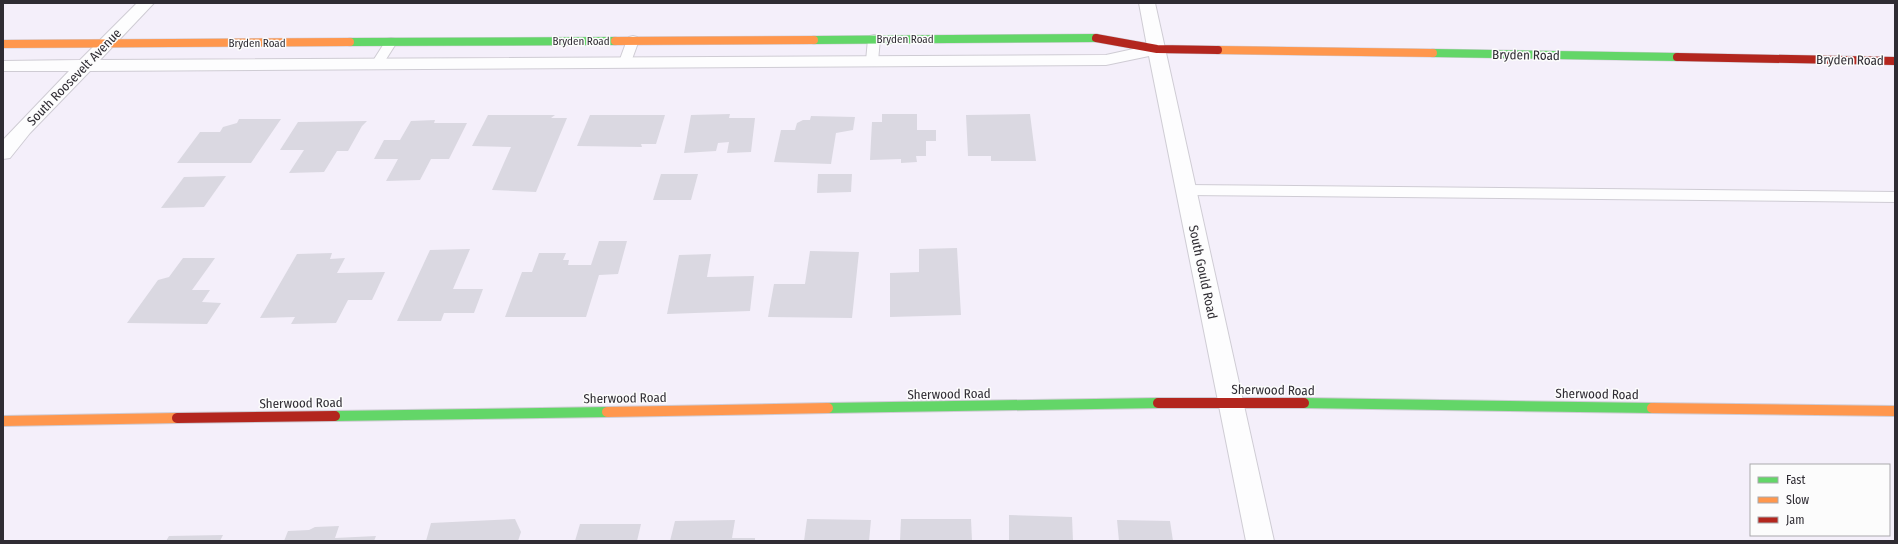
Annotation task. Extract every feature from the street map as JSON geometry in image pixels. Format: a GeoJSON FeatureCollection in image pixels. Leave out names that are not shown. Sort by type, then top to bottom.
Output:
{"type":"FeatureCollection","features":[{"type":"Feature","properties":{"kind":"street","name":"South Roosevelt Avenue"},"geometry":{"type":"LineString","coordinates":[[3,152],[23,129],[146,3]]}},
{"type":"Feature","properties":{"kind":"street","name":"South Gould Road"},"geometry":{"type":"LineString","coordinates":[[1147,3],[1260,541]]}},
{"type":"Feature","properties":{"kind":"street","name":"Bryden Road"},"geometry":{"type":"LineString","coordinates":[[3,44],[1102,38],[1157,49],[1895,61]]}},
{"type":"Feature","properties":{"kind":"street","name":"Bryden Road"},"geometry":{"type":"LineString","coordinates":[[3,66],[1106,60],[1157,49]]}},
{"type":"Feature","properties":{"kind":"street","name":"Sherwood Road"},"geometry":{"type":"LineString","coordinates":[[3,421],[1230,402],[1895,411]]}},
{"type":"Feature","properties":{"kind":"lane"},"geometry":{"type":"LineString","coordinates":[[872,61],[874,39]]}},
{"type":"Feature","properties":{"kind":"lane"},"geometry":{"type":"LineString","coordinates":[[626,62],[633,40]]}},
{"type":"Feature","properties":{"kind":"lane"},"geometry":{"type":"LineString","coordinates":[[377,64],[390,42]]}},
{"type":"Feature","properties":{"kind":"lane"},"geometry":{"type":"LineString","coordinates":[[1186,190],[1895,197]]}},
{"type":"Feature","properties":{"kind":"building"},"geometry":{"type":"Polygon","coordinates":[[[730,114],[729,118],[755,118],[751,152],[727,153],[729,142],[718,143],[716,151],[684,153],[691,115],[730,114]]]}},
{"type":"Feature","properties":{"kind":"building"},"geometry":{"type":"Polygon","coordinates":[[[882,114],[917,114],[917,130],[936,130],[936,141],[926,141],[926,156],[916,156],[917,162],[901,163],[901,159],[870,160],[872,122],[882,122],[882,114]]]}},
{"type":"Feature","properties":{"kind":"building"},"geometry":{"type":"Polygon","coordinates":[[[1030,114],[1036,161],[991,161],[991,156],[968,156],[966,115],[1030,114]]]}},
{"type":"Feature","properties":{"kind":"building"},"geometry":{"type":"Polygon","coordinates":[[[488,115],[555,115],[551,118],[567,118],[536,192],[492,190],[511,147],[472,146],[488,115]]]}},
{"type":"Feature","properties":{"kind":"building"},"geometry":{"type":"Polygon","coordinates":[[[590,115],[665,115],[656,144],[641,144],[642,147],[577,146],[590,115]]]}},
{"type":"Feature","properties":{"kind":"building"},"geometry":{"type":"Polygon","coordinates":[[[811,116],[855,117],[853,130],[836,133],[831,164],[774,162],[781,130],[795,130],[797,123],[803,120],[810,120],[811,116]]]}},
{"type":"Feature","properties":{"kind":"building"},"geometry":{"type":"Polygon","coordinates":[[[239,119],[281,119],[251,163],[177,163],[200,132],[220,132],[223,127],[237,123],[239,119]]]}},
{"type":"Feature","properties":{"kind":"building"},"geometry":{"type":"Polygon","coordinates":[[[435,120],[434,123],[467,123],[449,159],[431,159],[420,180],[386,181],[398,159],[374,159],[384,140],[400,140],[411,121],[435,120]]]}},
{"type":"Feature","properties":{"kind":"building"},"geometry":{"type":"Polygon","coordinates":[[[367,121],[362,126],[348,151],[337,151],[324,172],[289,173],[304,150],[280,150],[298,122],[367,121]]]}},
{"type":"Feature","properties":{"kind":"building"},"geometry":{"type":"Polygon","coordinates":[[[661,174],[698,174],[691,200],[653,200],[661,174]]]}},
{"type":"Feature","properties":{"kind":"building"},"geometry":{"type":"Polygon","coordinates":[[[818,174],[852,174],[851,192],[817,193],[818,174]]]}},
{"type":"Feature","properties":{"kind":"building"},"geometry":{"type":"Polygon","coordinates":[[[226,176],[204,207],[161,208],[184,177],[226,176]]]}},
{"type":"Feature","properties":{"kind":"building"},"geometry":{"type":"Polygon","coordinates":[[[599,241],[627,241],[618,274],[599,275],[586,317],[505,317],[522,272],[532,272],[539,253],[566,253],[563,260],[569,260],[568,265],[591,265],[599,241]]]}},
{"type":"Feature","properties":{"kind":"building"},"geometry":{"type":"Polygon","coordinates":[[[957,248],[961,315],[890,317],[890,273],[919,272],[919,249],[957,248]]]}},
{"type":"Feature","properties":{"kind":"building"},"geometry":{"type":"Polygon","coordinates":[[[470,249],[453,289],[483,289],[474,313],[444,313],[441,321],[397,321],[430,250],[470,249]]]}},
{"type":"Feature","properties":{"kind":"building"},"geometry":{"type":"Polygon","coordinates":[[[810,251],[859,252],[852,318],[768,317],[774,284],[805,284],[810,251]]]}},
{"type":"Feature","properties":{"kind":"building"},"geometry":{"type":"Polygon","coordinates":[[[332,253],[330,259],[345,258],[337,273],[385,272],[372,300],[348,300],[336,323],[291,324],[295,317],[260,318],[297,254],[332,253]]]}},
{"type":"Feature","properties":{"kind":"building"},"geometry":{"type":"Polygon","coordinates":[[[711,254],[707,277],[754,276],[750,311],[667,314],[679,255],[711,254]]]}},
{"type":"Feature","properties":{"kind":"building"},"geometry":{"type":"Polygon","coordinates":[[[183,258],[215,258],[192,290],[210,290],[202,302],[221,303],[207,324],[127,323],[158,280],[169,277],[183,258]]]}},
{"type":"Feature","properties":{"kind":"building"},"geometry":{"type":"Polygon","coordinates":[[[1009,515],[1072,517],[1073,541],[1009,541],[1009,515]]]}},
{"type":"Feature","properties":{"kind":"building"},"geometry":{"type":"Polygon","coordinates":[[[515,519],[521,532],[518,541],[426,541],[431,523],[515,519]]]}},
{"type":"Feature","properties":{"kind":"building"},"geometry":{"type":"Polygon","coordinates":[[[807,519],[871,520],[869,541],[804,541],[807,519]]]}},
{"type":"Feature","properties":{"kind":"building"},"geometry":{"type":"Polygon","coordinates":[[[901,519],[971,519],[972,541],[900,541],[901,519]]]}},
{"type":"Feature","properties":{"kind":"building"},"geometry":{"type":"Polygon","coordinates":[[[735,520],[732,538],[755,538],[755,541],[670,541],[675,521],[735,520]]]}},
{"type":"Feature","properties":{"kind":"building"},"geometry":{"type":"Polygon","coordinates":[[[1117,520],[1170,521],[1173,541],[1119,541],[1117,520]]]}},
{"type":"Feature","properties":{"kind":"building"},"geometry":{"type":"Polygon","coordinates":[[[580,524],[641,524],[637,541],[575,541],[580,524]]]}},
{"type":"Feature","properties":{"kind":"building"},"geometry":{"type":"Polygon","coordinates":[[[339,526],[335,538],[376,536],[374,541],[284,541],[288,531],[309,530],[315,527],[339,526]]]}},
{"type":"Feature","properties":{"kind":"building"},"geometry":{"type":"Polygon","coordinates":[[[223,535],[220,541],[166,541],[169,536],[223,535]]]}},
{"type":"Feature","properties":{"kind":"traffic: fast"},"geometry":{"type":"LineString","coordinates":[[814,40],[1096,38]]}},
{"type":"Feature","properties":{"kind":"traffic: fast"},"geometry":{"type":"LineString","coordinates":[[350,42],[615,41]]}},
{"type":"Feature","properties":{"kind":"traffic: fast"},"geometry":{"type":"LineString","coordinates":[[1433,53],[1677,57]]}},
{"type":"Feature","properties":{"kind":"traffic: fast"},"geometry":{"type":"LineString","coordinates":[[828,408],[1158,403]]}},
{"type":"Feature","properties":{"kind":"traffic: fast"},"geometry":{"type":"LineString","coordinates":[[1304,403],[1652,408]]}},
{"type":"Feature","properties":{"kind":"traffic: fast"},"geometry":{"type":"LineString","coordinates":[[335,416],[607,412]]}},
{"type":"Feature","properties":{"kind":"traffic: slow"},"geometry":{"type":"LineString","coordinates":[[615,41],[814,40]]}},
{"type":"Feature","properties":{"kind":"traffic: slow"},"geometry":{"type":"LineString","coordinates":[[3,44],[350,42]]}},
{"type":"Feature","properties":{"kind":"traffic: slow"},"geometry":{"type":"LineString","coordinates":[[1218,50],[1433,53]]}},
{"type":"Feature","properties":{"kind":"traffic: slow"},"geometry":{"type":"LineString","coordinates":[[607,412],[828,408]]}},
{"type":"Feature","properties":{"kind":"traffic: slow"},"geometry":{"type":"LineString","coordinates":[[1652,408],[1895,411]]}},
{"type":"Feature","properties":{"kind":"traffic: slow"},"geometry":{"type":"LineString","coordinates":[[3,421],[177,418]]}},
{"type":"Feature","properties":{"kind":"traffic: jam"},"geometry":{"type":"LineString","coordinates":[[1096,38],[1157,49],[1218,50]]}},
{"type":"Feature","properties":{"kind":"traffic: jam"},"geometry":{"type":"LineString","coordinates":[[1677,57],[1895,61]]}},
{"type":"Feature","properties":{"kind":"traffic: jam"},"geometry":{"type":"LineString","coordinates":[[1158,403],[1304,403]]}},
{"type":"Feature","properties":{"kind":"traffic: jam"},"geometry":{"type":"LineString","coordinates":[[177,418],[335,416]]}}]}
